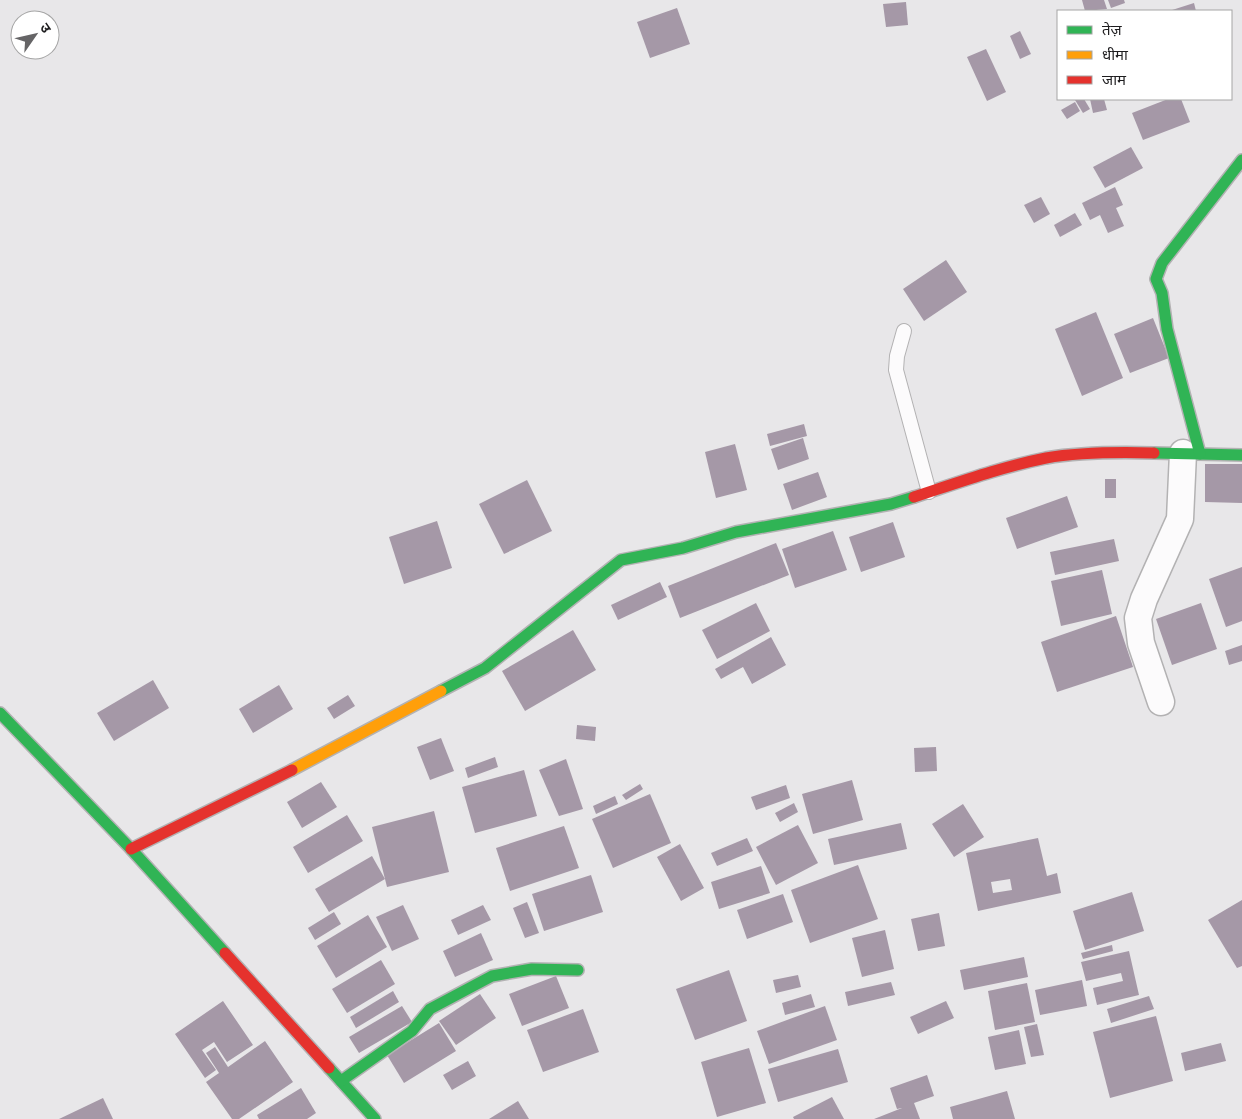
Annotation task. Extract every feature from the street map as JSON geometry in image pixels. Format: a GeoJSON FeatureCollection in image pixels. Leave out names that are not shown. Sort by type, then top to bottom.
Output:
{"type":"FeatureCollection","features":[{"type":"Feature","properties":{"kind":"street"},"geometry":{"type":"LineString","coordinates":[[1161,702],[1141,643],[1138,618],[1144,599],[1180,519],[1191,454],[1162,293],[1156,279],[1162,263],[1242,160]]}},
{"type":"Feature","properties":{"kind":"street"},"geometry":{"type":"LineString","coordinates":[[131,849],[292,770],[485,668],[621,560],[683,548],[736,532],[891,504],[1000,469],[1048,458],[1118,452],[1242,455]]}},
{"type":"Feature","properties":{"kind":"street"},"geometry":{"type":"LineString","coordinates":[[0,713],[131,849],[375,1119]]}},
{"type":"Feature","properties":{"kind":"street"},"geometry":{"type":"LineString","coordinates":[[340,1081],[412,1031],[430,1009],[492,976],[532,969],[578,970]]}},
{"type":"Feature","properties":{"kind":"lane"},"geometry":{"type":"LineString","coordinates":[[904,331],[897,356],[898,384],[929,492]]}},
{"type":"Feature","properties":{"kind":"building"},"geometry":{"type":"Polygon","coordinates":[[[1082,0],[1104,0],[1107,9],[1096,10],[1085,10],[1082,0]]]}},
{"type":"Feature","properties":{"kind":"building"},"geometry":{"type":"Polygon","coordinates":[[[1108,0],[1124,0],[1125,3],[1111,8],[1108,0]]]}},
{"type":"Feature","properties":{"kind":"building"},"geometry":{"type":"Polygon","coordinates":[[[906,2],[908,25],[886,27],[883,4],[906,2]]]}},
{"type":"Feature","properties":{"kind":"building"},"geometry":{"type":"Polygon","coordinates":[[[1194,3],[1196,10],[1172,10],[1194,3]]]}},
{"type":"Feature","properties":{"kind":"building"},"geometry":{"type":"Polygon","coordinates":[[[677,8],[690,44],[650,58],[637,22],[677,8]]]}},
{"type":"Feature","properties":{"kind":"building"},"geometry":{"type":"Polygon","coordinates":[[[1020,31],[1031,54],[1020,59],[1010,36],[1020,31]]]}},
{"type":"Feature","properties":{"kind":"building"},"geometry":{"type":"Polygon","coordinates":[[[986,49],[1006,92],[987,101],[967,57],[986,49]]]}},
{"type":"Feature","properties":{"kind":"building"},"geometry":{"type":"Polygon","coordinates":[[[1075,100],[1085,100],[1090,109],[1083,113],[1075,100]]]}},
{"type":"Feature","properties":{"kind":"building"},"geometry":{"type":"Polygon","coordinates":[[[1090,100],[1104,100],[1107,110],[1093,113],[1090,100]]]}},
{"type":"Feature","properties":{"kind":"building"},"geometry":{"type":"Polygon","coordinates":[[[1165,100],[1181,100],[1190,122],[1143,140],[1132,113],[1165,100]]]}},
{"type":"Feature","properties":{"kind":"building"},"geometry":{"type":"Polygon","coordinates":[[[1075,102],[1080,111],[1067,119],[1061,110],[1075,102]]]}},
{"type":"Feature","properties":{"kind":"building"},"geometry":{"type":"Polygon","coordinates":[[[1131,147],[1143,168],[1105,188],[1093,167],[1131,147]]]}},
{"type":"Feature","properties":{"kind":"building"},"geometry":{"type":"Polygon","coordinates":[[[1115,187],[1123,205],[1116,208],[1124,226],[1108,233],[1100,215],[1090,220],[1082,203],[1115,187]]]}},
{"type":"Feature","properties":{"kind":"building"},"geometry":{"type":"Polygon","coordinates":[[[1041,197],[1050,214],[1034,223],[1024,205],[1041,197]]]}},
{"type":"Feature","properties":{"kind":"building"},"geometry":{"type":"Polygon","coordinates":[[[1075,213],[1082,225],[1060,237],[1054,225],[1075,213]]]}},
{"type":"Feature","properties":{"kind":"building"},"geometry":{"type":"Polygon","coordinates":[[[946,260],[967,292],[924,321],[903,289],[946,260]]]}},
{"type":"Feature","properties":{"kind":"building"},"geometry":{"type":"Polygon","coordinates":[[[1096,312],[1123,378],[1082,396],[1055,329],[1096,312]]]}},
{"type":"Feature","properties":{"kind":"building"},"geometry":{"type":"Polygon","coordinates":[[[1153,318],[1169,358],[1130,373],[1114,334],[1153,318]]]}},
{"type":"Feature","properties":{"kind":"building"},"geometry":{"type":"Polygon","coordinates":[[[804,424],[807,436],[770,446],[767,434],[804,424]]]}},
{"type":"Feature","properties":{"kind":"building"},"geometry":{"type":"Polygon","coordinates":[[[803,438],[809,459],[778,470],[771,449],[803,438]]]}},
{"type":"Feature","properties":{"kind":"building"},"geometry":{"type":"Polygon","coordinates":[[[735,444],[747,490],[716,498],[705,452],[735,444]]]}},
{"type":"Feature","properties":{"kind":"building"},"geometry":{"type":"Polygon","coordinates":[[[1205,464],[1242,464],[1242,503],[1205,502],[1205,464]]]}},
{"type":"Feature","properties":{"kind":"building"},"geometry":{"type":"Polygon","coordinates":[[[818,472],[827,497],[792,510],[783,484],[818,472]]]}},
{"type":"Feature","properties":{"kind":"building"},"geometry":{"type":"Polygon","coordinates":[[[1105,479],[1116,479],[1116,498],[1105,498],[1105,479]]]}},
{"type":"Feature","properties":{"kind":"building"},"geometry":{"type":"Polygon","coordinates":[[[527,480],[552,531],[504,554],[479,504],[527,480]]]}},
{"type":"Feature","properties":{"kind":"building"},"geometry":{"type":"Polygon","coordinates":[[[1067,496],[1078,527],[1017,549],[1006,518],[1067,496]]]}},
{"type":"Feature","properties":{"kind":"building"},"geometry":{"type":"Polygon","coordinates":[[[437,521],[452,568],[404,584],[389,537],[437,521]]]}},
{"type":"Feature","properties":{"kind":"building"},"geometry":{"type":"Polygon","coordinates":[[[893,522],[905,557],[861,572],[849,537],[893,522]]]}},
{"type":"Feature","properties":{"kind":"building"},"geometry":{"type":"Polygon","coordinates":[[[833,531],[847,570],[795,588],[782,549],[833,531]]]}},
{"type":"Feature","properties":{"kind":"building"},"geometry":{"type":"Polygon","coordinates":[[[1114,539],[1119,561],[1055,575],[1050,552],[1114,539]]]}},
{"type":"Feature","properties":{"kind":"building"},"geometry":{"type":"Polygon","coordinates":[[[776,543],[789,575],[680,618],[668,586],[776,543]]]}},
{"type":"Feature","properties":{"kind":"building"},"geometry":{"type":"Polygon","coordinates":[[[1242,567],[1242,621],[1226,627],[1209,579],[1242,567]]]}},
{"type":"Feature","properties":{"kind":"building"},"geometry":{"type":"Polygon","coordinates":[[[1102,570],[1112,614],[1061,626],[1051,581],[1102,570]]]}},
{"type":"Feature","properties":{"kind":"building"},"geometry":{"type":"Polygon","coordinates":[[[660,582],[667,597],[618,620],[611,605],[660,582]]]}},
{"type":"Feature","properties":{"kind":"building"},"geometry":{"type":"Polygon","coordinates":[[[756,603],[770,631],[717,659],[702,630],[756,603]]]}},
{"type":"Feature","properties":{"kind":"building"},"geometry":{"type":"Polygon","coordinates":[[[1201,603],[1217,649],[1172,665],[1156,619],[1201,603]]]}},
{"type":"Feature","properties":{"kind":"building"},"geometry":{"type":"Polygon","coordinates":[[[1116,616],[1133,667],[1057,692],[1041,642],[1116,616]]]}},
{"type":"Feature","properties":{"kind":"building"},"geometry":{"type":"Polygon","coordinates":[[[573,630],[596,670],[525,711],[502,671],[573,630]]]}},
{"type":"Feature","properties":{"kind":"building"},"geometry":{"type":"Polygon","coordinates":[[[771,637],[786,665],[752,684],[743,667],[721,679],[715,669],[771,637]]]}},
{"type":"Feature","properties":{"kind":"building"},"geometry":{"type":"Polygon","coordinates":[[[1242,645],[1242,661],[1229,665],[1225,651],[1242,645]]]}},
{"type":"Feature","properties":{"kind":"building"},"geometry":{"type":"Polygon","coordinates":[[[153,680],[169,708],[114,741],[97,713],[153,680]]]}},
{"type":"Feature","properties":{"kind":"building"},"geometry":{"type":"Polygon","coordinates":[[[279,685],[293,709],[253,733],[239,709],[279,685]]]}},
{"type":"Feature","properties":{"kind":"building"},"geometry":{"type":"Polygon","coordinates":[[[348,695],[355,706],[334,719],[327,708],[348,695]]]}},
{"type":"Feature","properties":{"kind":"building"},"geometry":{"type":"Polygon","coordinates":[[[577,725],[596,727],[595,741],[576,739],[577,725]]]}},
{"type":"Feature","properties":{"kind":"building"},"geometry":{"type":"Polygon","coordinates":[[[441,738],[454,771],[430,780],[417,747],[441,738]]]}},
{"type":"Feature","properties":{"kind":"building"},"geometry":{"type":"Polygon","coordinates":[[[936,747],[937,771],[915,772],[914,748],[936,747]]]}},
{"type":"Feature","properties":{"kind":"building"},"geometry":{"type":"Polygon","coordinates":[[[495,757],[498,767],[468,778],[465,768],[495,757]]]}},
{"type":"Feature","properties":{"kind":"building"},"geometry":{"type":"Polygon","coordinates":[[[566,759],[583,809],[559,816],[539,770],[566,759]]]}},
{"type":"Feature","properties":{"kind":"building"},"geometry":{"type":"Polygon","coordinates":[[[524,770],[537,816],[475,833],[462,787],[524,770]]]}},
{"type":"Feature","properties":{"kind":"building"},"geometry":{"type":"Polygon","coordinates":[[[852,780],[863,820],[813,834],[802,794],[852,780]]]}},
{"type":"Feature","properties":{"kind":"building"},"geometry":{"type":"Polygon","coordinates":[[[321,782],[337,807],[302,828],[287,802],[321,782]]]}},
{"type":"Feature","properties":{"kind":"building"},"geometry":{"type":"Polygon","coordinates":[[[640,784],[643,789],[626,800],[622,795],[640,784]]]}},
{"type":"Feature","properties":{"kind":"building"},"geometry":{"type":"Polygon","coordinates":[[[786,785],[790,798],[756,810],[751,797],[786,785]]]}},
{"type":"Feature","properties":{"kind":"building"},"geometry":{"type":"Polygon","coordinates":[[[650,794],[671,843],[613,868],[592,819],[650,794]]]}},
{"type":"Feature","properties":{"kind":"building"},"geometry":{"type":"Polygon","coordinates":[[[615,796],[618,804],[596,814],[593,806],[615,796]]]}},
{"type":"Feature","properties":{"kind":"building"},"geometry":{"type":"Polygon","coordinates":[[[794,803],[798,812],[780,822],[775,813],[794,803]]]}},
{"type":"Feature","properties":{"kind":"building"},"geometry":{"type":"Polygon","coordinates":[[[963,804],[984,837],[954,857],[932,824],[963,804]]]}},
{"type":"Feature","properties":{"kind":"building"},"geometry":{"type":"Polygon","coordinates":[[[434,811],[449,872],[387,887],[372,827],[434,811]]]}},
{"type":"Feature","properties":{"kind":"building"},"geometry":{"type":"Polygon","coordinates":[[[347,815],[363,841],[308,873],[293,847],[347,815]]]}},
{"type":"Feature","properties":{"kind":"building"},"geometry":{"type":"Polygon","coordinates":[[[901,823],[907,849],[834,865],[828,839],[901,823]]]}},
{"type":"Feature","properties":{"kind":"building"},"geometry":{"type":"Polygon","coordinates":[[[798,825],[818,863],[776,885],[756,847],[798,825]]]}},
{"type":"Feature","properties":{"kind":"building"},"geometry":{"type":"Polygon","coordinates":[[[564,826],[579,868],[510,891],[496,848],[564,826]]]}},
{"type":"Feature","properties":{"kind":"building"},"geometry":{"type":"Polygon","coordinates":[[[747,838],[753,851],[717,866],[711,853],[747,838]]]}},
{"type":"Feature","properties":{"kind":"building"},"geometry":{"type":"Polygon","coordinates":[[[1038,838],[1047,876],[1057,873],[1061,893],[978,911],[966,853],[1038,838]],[[1010,879],[991,882],[993,893],[1012,890],[1010,879]]]}},
{"type":"Feature","properties":{"kind":"building"},"geometry":{"type":"Polygon","coordinates":[[[680,844],[704,888],[681,901],[657,857],[680,844]]]}},
{"type":"Feature","properties":{"kind":"building"},"geometry":{"type":"Polygon","coordinates":[[[372,856],[385,879],[329,912],[315,889],[372,856]]]}},
{"type":"Feature","properties":{"kind":"building"},"geometry":{"type":"Polygon","coordinates":[[[858,865],[878,919],[810,943],[791,890],[858,865]]]}},
{"type":"Feature","properties":{"kind":"building"},"geometry":{"type":"Polygon","coordinates":[[[761,866],[770,893],[719,909],[711,882],[761,866]]]}},
{"type":"Feature","properties":{"kind":"building"},"geometry":{"type":"Polygon","coordinates":[[[591,875],[603,912],[544,931],[532,894],[591,875]]]}},
{"type":"Feature","properties":{"kind":"building"},"geometry":{"type":"Polygon","coordinates":[[[1132,892],[1144,931],[1085,950],[1073,911],[1132,892]]]}},
{"type":"Feature","properties":{"kind":"building"},"geometry":{"type":"Polygon","coordinates":[[[783,894],[793,922],[747,939],[737,910],[783,894]]]}},
{"type":"Feature","properties":{"kind":"building"},"geometry":{"type":"Polygon","coordinates":[[[1242,900],[1242,966],[1237,968],[1208,920],[1242,900]]]}},
{"type":"Feature","properties":{"kind":"building"},"geometry":{"type":"Polygon","coordinates":[[[527,902],[539,933],[525,938],[513,908],[527,902]]]}},
{"type":"Feature","properties":{"kind":"building"},"geometry":{"type":"Polygon","coordinates":[[[403,905],[419,939],[392,951],[376,917],[403,905]]]}},
{"type":"Feature","properties":{"kind":"building"},"geometry":{"type":"Polygon","coordinates":[[[483,905],[491,920],[458,935],[451,920],[483,905]]]}},
{"type":"Feature","properties":{"kind":"building"},"geometry":{"type":"Polygon","coordinates":[[[334,912],[341,924],[315,940],[308,928],[334,912]]]}},
{"type":"Feature","properties":{"kind":"building"},"geometry":{"type":"Polygon","coordinates":[[[939,913],[945,946],[918,951],[911,919],[939,913]]]}},
{"type":"Feature","properties":{"kind":"building"},"geometry":{"type":"Polygon","coordinates":[[[368,915],[387,947],[336,978],[317,946],[368,915]]]}},
{"type":"Feature","properties":{"kind":"building"},"geometry":{"type":"Polygon","coordinates":[[[885,930],[894,969],[862,977],[852,938],[885,930]]]}},
{"type":"Feature","properties":{"kind":"building"},"geometry":{"type":"Polygon","coordinates":[[[481,933],[493,960],[455,977],[443,951],[481,933]]]}},
{"type":"Feature","properties":{"kind":"building"},"geometry":{"type":"Polygon","coordinates":[[[1112,945],[1113,951],[1083,959],[1081,953],[1112,945]]]}},
{"type":"Feature","properties":{"kind":"building"},"geometry":{"type":"Polygon","coordinates":[[[1129,951],[1139,995],[1097,1005],[1093,988],[1123,981],[1121,973],[1086,981],[1081,962],[1129,951]]]}},
{"type":"Feature","properties":{"kind":"building"},"geometry":{"type":"Polygon","coordinates":[[[1024,957],[1028,977],[964,990],[960,970],[1024,957]]]}},
{"type":"Feature","properties":{"kind":"building"},"geometry":{"type":"Polygon","coordinates":[[[381,960],[395,984],[347,1013],[332,989],[381,960]]]}},
{"type":"Feature","properties":{"kind":"building"},"geometry":{"type":"Polygon","coordinates":[[[729,970],[747,1021],[695,1040],[676,989],[729,970]]]}},
{"type":"Feature","properties":{"kind":"building"},"geometry":{"type":"Polygon","coordinates":[[[798,975],[801,987],[776,993],[773,980],[798,975]]]}},
{"type":"Feature","properties":{"kind":"building"},"geometry":{"type":"Polygon","coordinates":[[[556,976],[569,1008],[522,1026],[509,994],[556,976]]]}},
{"type":"Feature","properties":{"kind":"building"},"geometry":{"type":"Polygon","coordinates":[[[1082,980],[1087,1006],[1040,1015],[1035,990],[1082,980]]]}},
{"type":"Feature","properties":{"kind":"building"},"geometry":{"type":"Polygon","coordinates":[[[891,982],[895,995],[848,1006],[845,992],[891,982]]]}},
{"type":"Feature","properties":{"kind":"building"},"geometry":{"type":"Polygon","coordinates":[[[1027,983],[1035,1022],[995,1030],[988,991],[1027,983]]]}},
{"type":"Feature","properties":{"kind":"building"},"geometry":{"type":"Polygon","coordinates":[[[393,991],[399,1002],[356,1028],[350,1017],[393,991]]]}},
{"type":"Feature","properties":{"kind":"building"},"geometry":{"type":"Polygon","coordinates":[[[480,994],[496,1018],[456,1045],[439,1021],[480,994]]]}},
{"type":"Feature","properties":{"kind":"building"},"geometry":{"type":"Polygon","coordinates":[[[811,994],[815,1007],[785,1015],[782,1003],[811,994]]]}},
{"type":"Feature","properties":{"kind":"building"},"geometry":{"type":"Polygon","coordinates":[[[1149,996],[1154,1009],[1111,1023],[1107,1009],[1149,996]]]}},
{"type":"Feature","properties":{"kind":"building"},"geometry":{"type":"Polygon","coordinates":[[[223,1001],[253,1045],[227,1062],[214,1042],[202,1050],[216,1070],[205,1078],[175,1034],[223,1001]]]}},
{"type":"Feature","properties":{"kind":"building"},"geometry":{"type":"Polygon","coordinates":[[[946,1001],[954,1018],[918,1034],[910,1017],[946,1001]]]}},
{"type":"Feature","properties":{"kind":"building"},"geometry":{"type":"Polygon","coordinates":[[[402,1006],[412,1022],[359,1053],[349,1037],[402,1006]]]}},
{"type":"Feature","properties":{"kind":"building"},"geometry":{"type":"Polygon","coordinates":[[[825,1006],[837,1040],[769,1064],[757,1031],[825,1006]]]}},
{"type":"Feature","properties":{"kind":"building"},"geometry":{"type":"Polygon","coordinates":[[[583,1009],[599,1052],[543,1072],[527,1030],[583,1009]]]}},
{"type":"Feature","properties":{"kind":"building"},"geometry":{"type":"Polygon","coordinates":[[[1156,1016],[1173,1081],[1110,1098],[1093,1032],[1156,1016]]]}},
{"type":"Feature","properties":{"kind":"building"},"geometry":{"type":"Polygon","coordinates":[[[439,1023],[456,1051],[404,1083],[387,1055],[439,1023]]]}},
{"type":"Feature","properties":{"kind":"building"},"geometry":{"type":"Polygon","coordinates":[[[1037,1024],[1044,1055],[1031,1057],[1024,1027],[1037,1024]]]}},
{"type":"Feature","properties":{"kind":"building"},"geometry":{"type":"Polygon","coordinates":[[[1019,1030],[1026,1064],[995,1070],[988,1037],[1019,1030]]]}},
{"type":"Feature","properties":{"kind":"building"},"geometry":{"type":"Polygon","coordinates":[[[265,1041],[293,1082],[239,1119],[232,1119],[206,1082],[219,1073],[206,1053],[215,1047],[228,1067],[265,1041]]]}},
{"type":"Feature","properties":{"kind":"building"},"geometry":{"type":"Polygon","coordinates":[[[1221,1043],[1226,1061],[1185,1071],[1181,1053],[1221,1043]]]}},
{"type":"Feature","properties":{"kind":"building"},"geometry":{"type":"Polygon","coordinates":[[[749,1048],[766,1103],[717,1117],[701,1062],[749,1048]]]}},
{"type":"Feature","properties":{"kind":"building"},"geometry":{"type":"Polygon","coordinates":[[[838,1049],[848,1082],[778,1102],[768,1069],[838,1049]]]}},
{"type":"Feature","properties":{"kind":"building"},"geometry":{"type":"Polygon","coordinates":[[[468,1061],[476,1076],[452,1090],[443,1075],[468,1061]]]}},
{"type":"Feature","properties":{"kind":"building"},"geometry":{"type":"Polygon","coordinates":[[[927,1075],[934,1096],[914,1103],[920,1119],[874,1119],[902,1108],[897,1109],[890,1088],[927,1075]]]}},
{"type":"Feature","properties":{"kind":"building"},"geometry":{"type":"Polygon","coordinates":[[[301,1088],[316,1113],[307,1119],[259,1119],[257,1115],[301,1088]]]}},
{"type":"Feature","properties":{"kind":"building"},"geometry":{"type":"Polygon","coordinates":[[[1007,1091],[1015,1119],[953,1119],[950,1107],[1007,1091]]]}},
{"type":"Feature","properties":{"kind":"building"},"geometry":{"type":"Polygon","coordinates":[[[832,1097],[844,1119],[794,1119],[793,1117],[832,1097]]]}},
{"type":"Feature","properties":{"kind":"building"},"geometry":{"type":"Polygon","coordinates":[[[103,1098],[113,1119],[59,1119],[103,1098]]]}},
{"type":"Feature","properties":{"kind":"building"},"geometry":{"type":"Polygon","coordinates":[[[518,1101],[529,1119],[489,1119],[518,1101]]]}},
{"type":"Feature","properties":{"kind":"traffic: fast"},"geometry":{"type":"LineString","coordinates":[[1200,454],[1167,329],[1162,293],[1156,279],[1162,263],[1242,160]]}},
{"type":"Feature","properties":{"kind":"traffic: fast"},"geometry":{"type":"LineString","coordinates":[[1154,453],[1242,455]]}},
{"type":"Feature","properties":{"kind":"traffic: fast"},"geometry":{"type":"LineString","coordinates":[[441,691],[485,668],[621,560],[683,548],[736,532],[891,504],[914,497]]}},
{"type":"Feature","properties":{"kind":"traffic: fast"},"geometry":{"type":"LineString","coordinates":[[0,713],[131,849],[225,953]]}},
{"type":"Feature","properties":{"kind":"traffic: fast"},"geometry":{"type":"LineString","coordinates":[[341,1081],[412,1031],[430,1009],[492,976],[532,969],[578,970]]}},
{"type":"Feature","properties":{"kind":"traffic: fast"},"geometry":{"type":"LineString","coordinates":[[329,1068],[375,1119]]}},
{"type":"Feature","properties":{"kind":"traffic: slow"},"geometry":{"type":"LineString","coordinates":[[292,770],[441,691]]}},
{"type":"Feature","properties":{"kind":"traffic: jam"},"geometry":{"type":"LineString","coordinates":[[914,497],[996,471],[1046,458],[1100,453],[1154,453]]}},
{"type":"Feature","properties":{"kind":"traffic: jam"},"geometry":{"type":"LineString","coordinates":[[131,849],[292,770]]}},
{"type":"Feature","properties":{"kind":"traffic: jam"},"geometry":{"type":"LineString","coordinates":[[225,953],[329,1068]]}}]}
